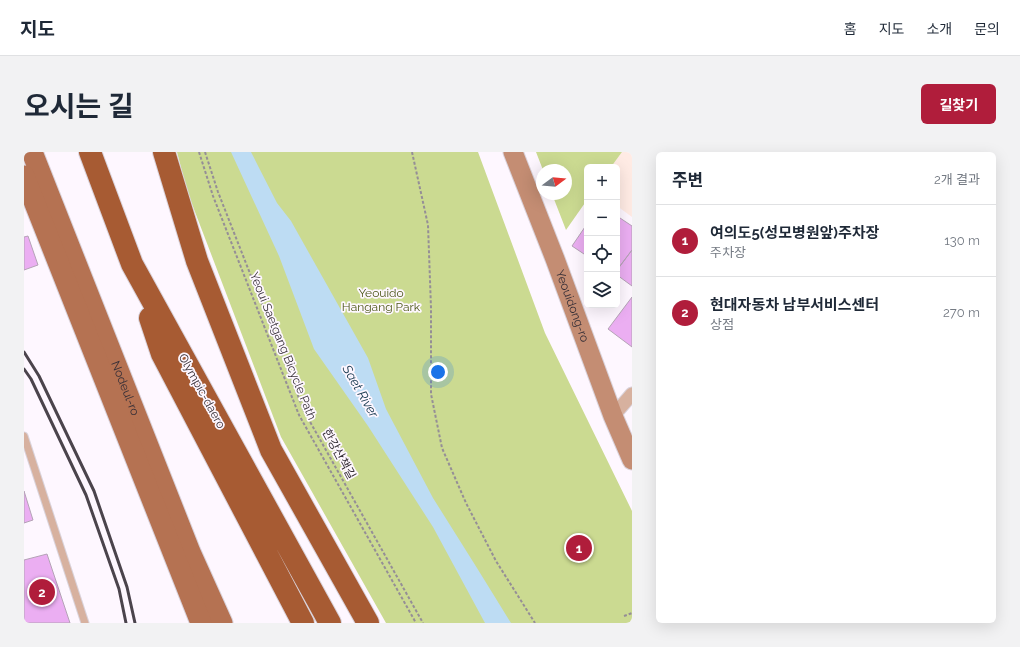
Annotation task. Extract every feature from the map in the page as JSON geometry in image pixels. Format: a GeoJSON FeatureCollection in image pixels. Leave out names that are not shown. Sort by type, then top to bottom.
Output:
{"type":"FeatureCollection","features":[{"type":"Feature","properties":{"kind":"highway","name":"Olympic-daero"},"geometry":{"type":"LineString","coordinates":[[90,152],[132,264],[330,623]]}},
{"type":"Feature","properties":{"kind":"highway"},"geometry":{"type":"LineString","coordinates":[[164,152],[197,261],[271,450],[368,623]]}},
{"type":"Feature","properties":{"kind":"highway"},"geometry":{"type":"LineString","coordinates":[[132,264],[162,354],[302,623]]}},
{"type":"Feature","properties":{"kind":"main road","name":"Nodeul-ro"},"geometry":{"type":"LineString","coordinates":[[32,152],[190,552],[222,623]]}},
{"type":"Feature","properties":{"kind":"main road","name":"Yeouidong-ro"},"geometry":{"type":"LineString","coordinates":[[514,152],[613,416],[632,460]]}},
{"type":"Feature","properties":{"kind":"main road","name":"Nodeul-ro"},"geometry":{"type":"LineString","coordinates":[[24,176],[201,623]]}},
{"type":"Feature","properties":{"kind":"street"},"geometry":{"type":"LineString","coordinates":[[613,416],[632,394]]}},
{"type":"Feature","properties":{"kind":"lane"},"geometry":{"type":"LineString","coordinates":[[24,436],[85,623]]}},
{"type":"Feature","properties":{"kind":"path","name":"Yeoui Saetgang Bicycle Path"},"geometry":{"type":"LineString","coordinates":[[199,152],[213,196],[299,415],[416,623]]}},
{"type":"Feature","properties":{"kind":"path","name":"한강산책길"},"geometry":{"type":"LineString","coordinates":[[205,152],[218,192],[304,411],[423,623]]}},
{"type":"Feature","properties":{"kind":"path"},"geometry":{"type":"LineString","coordinates":[[412,152],[428,225],[431,308],[431,394],[442,448],[472,516],[496,561],[535,623]]}},
{"type":"Feature","properties":{"kind":"path"},"geometry":{"type":"LineString","coordinates":[[624,616],[632,613]]}},
{"type":"Feature","properties":{"kind":"shaded area"},"geometry":{"type":"Polygon","coordinates":[[[622,152],[632,152],[632,217],[620,208],[620,164],[613,164],[622,152]]]}},
{"type":"Feature","properties":{"kind":"green space","name":"Yeouido Hangang Park"},"geometry":{"type":"Polygon","coordinates":[[[177,152],[478,152],[545,333],[632,511],[632,623],[386,623],[281,437],[187,191],[177,152]]]}},
{"type":"Feature","properties":{"kind":"green space"},"geometry":{"type":"Polygon","coordinates":[[[536,152],[622,152],[613,164],[584,164],[584,204],[566,230],[554,200],[572,200],[572,164],[541,164],[536,152]]]}},
{"type":"Feature","properties":{"kind":"water","name":"Saet River"},"geometry":{"type":"Polygon","coordinates":[[[231,152],[251,152],[277,203],[291,221],[368,358],[386,409],[433,498],[511,623],[485,623],[433,527],[368,426],[314,349],[279,256],[231,152]]]}},
{"type":"Feature","properties":{"kind":"building"},"geometry":{"type":"Polygon","coordinates":[[[620,218],[632,226],[632,250],[620,266],[620,218]]]}},
{"type":"Feature","properties":{"kind":"building"},"geometry":{"type":"Polygon","coordinates":[[[584,228],[584,254],[572,246],[584,228]]]}},
{"type":"Feature","properties":{"kind":"building"},"geometry":{"type":"Polygon","coordinates":[[[28,236],[38,265],[24,270],[24,237],[28,236]]]}},
{"type":"Feature","properties":{"kind":"building"},"geometry":{"type":"Polygon","coordinates":[[[632,250],[632,286],[620,277],[620,266],[632,250]]]}},
{"type":"Feature","properties":{"kind":"building"},"geometry":{"type":"Polygon","coordinates":[[[632,297],[632,347],[608,329],[632,297]]]}},
{"type":"Feature","properties":{"kind":"building"},"geometry":{"type":"Polygon","coordinates":[[[24,491],[33,520],[24,523],[24,491]]]}},
{"type":"Feature","properties":{"kind":"building"},"geometry":{"type":"Polygon","coordinates":[[[47,554],[70,623],[24,623],[24,560],[47,554]]]}},
{"type":"Feature","properties":{"kind":"railway"},"geometry":{"type":"LineString","coordinates":[[24,352],[39,376],[94,491],[127,587],[135,623]]}},
{"type":"Feature","properties":{"kind":"railway"},"geometry":{"type":"LineString","coordinates":[[24,369],[31,379],[86,495],[119,589],[126,623]]}},
{"type":"Feature","properties":{"kind":"place","name":"여의도5(성모병원앞)주차장"},"geometry":{"type":"Point","coordinates":[579,548]}},
{"type":"Feature","properties":{"kind":"place","name":"현대자동차 남부서비스센터"},"geometry":{"type":"Point","coordinates":[42,592]}}]}
